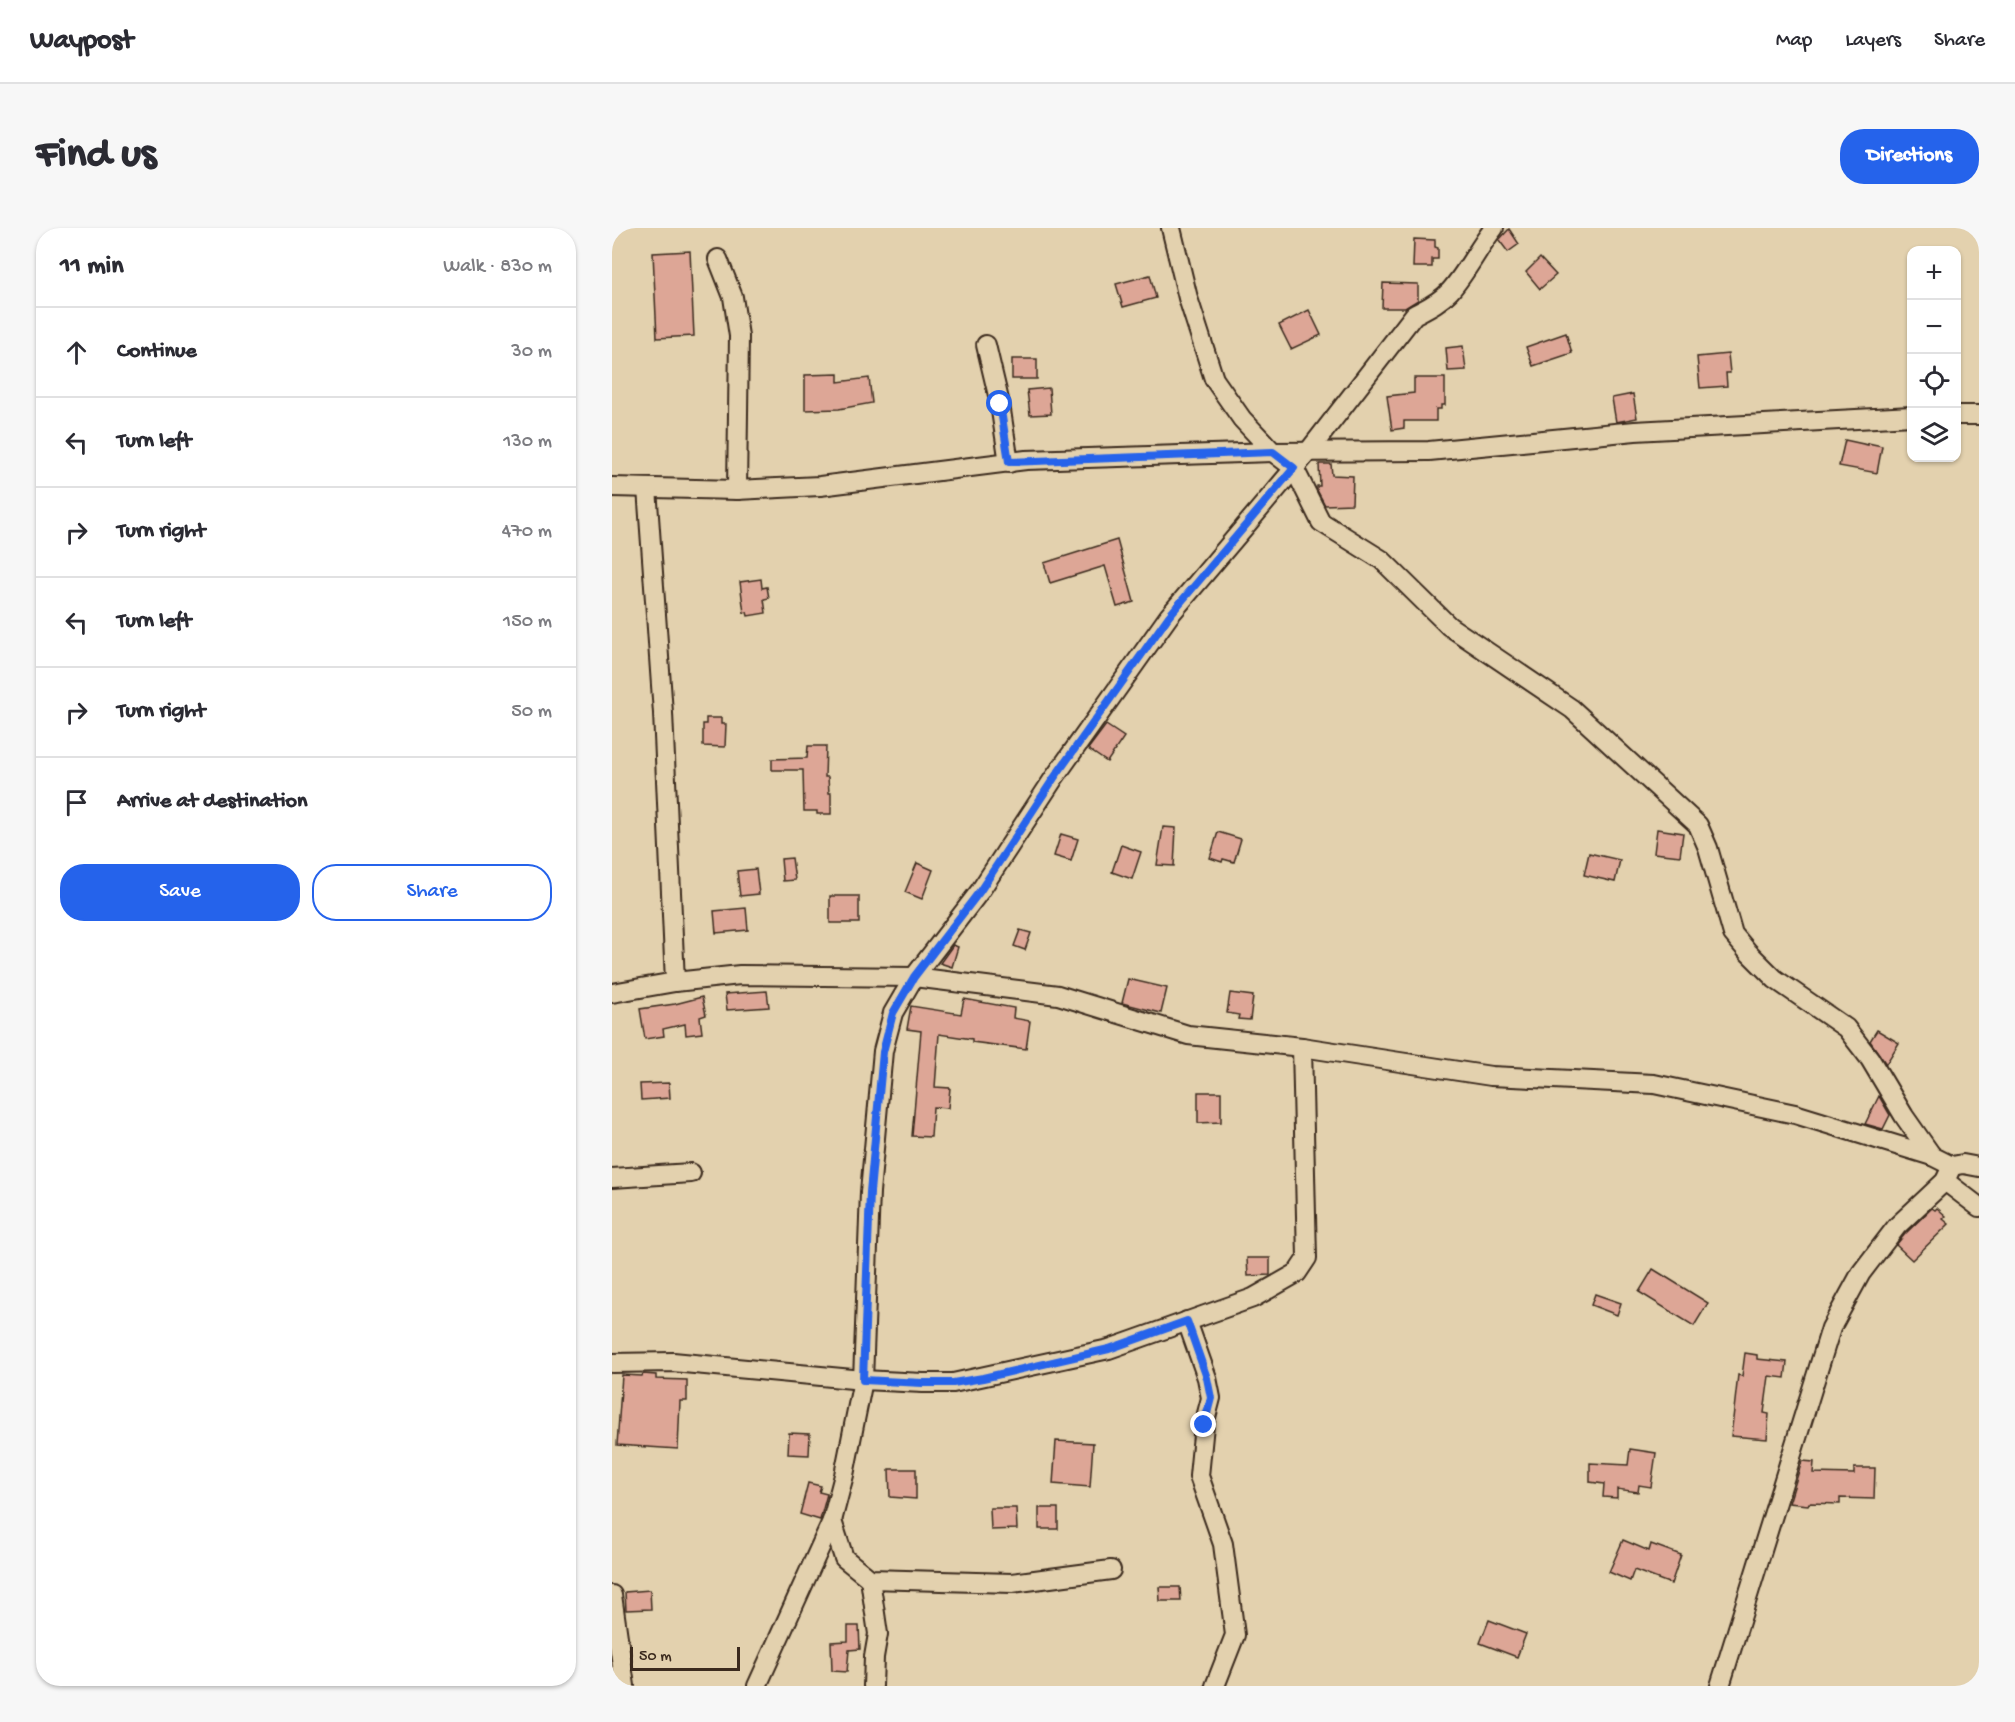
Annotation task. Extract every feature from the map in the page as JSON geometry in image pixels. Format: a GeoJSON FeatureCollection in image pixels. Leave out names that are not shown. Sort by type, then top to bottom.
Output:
{"type":"FeatureCollection","features":[{"type":"Feature","properties":{"kind":"street"},"geometry":{"type":"LineString","coordinates":[[1171,228],[1188,298],[1214,378],[1242,419],[1273,452],[1294,468],[1321,522],[1382,560],[1449,626],[1572,709],[1698,825],[1708,848],[1733,934],[1775,979],[1846,1028],[1870,1059],[1904,1116],[1932,1156],[1979,1208]]}},
{"type":"Feature","properties":{"kind":"street"},"geometry":{"type":"LineString","coordinates":[[757,1686],[832,1521],[844,1475],[863,1380],[870,1192],[883,1052],[893,1013],[914,977],[980,891],[1054,778],[1169,616],[1308,452],[1414,315],[1436,303],[1450,291],[1494,228]]}},
{"type":"Feature","properties":{"kind":"street"},"geometry":{"type":"LineString","coordinates":[[718,259],[733,297],[739,336],[737,490]]}},
{"type":"Feature","properties":{"kind":"street"},"geometry":{"type":"LineString","coordinates":[[986,345],[1000,404],[1009,462]]}},
{"type":"Feature","properties":{"kind":"street"},"geometry":{"type":"LineString","coordinates":[[1961,415],[1979,415]]}},
{"type":"Feature","properties":{"kind":"street"},"geometry":{"type":"LineString","coordinates":[[612,488],[737,490],[820,486],[1009,462],[1273,452],[1429,451],[1635,431],[1907,416]]}},
{"type":"Feature","properties":{"kind":"street"},"geometry":{"type":"LineString","coordinates":[[1236,453],[1242,419]]}},
{"type":"Feature","properties":{"kind":"street"},"geometry":{"type":"LineString","coordinates":[[647,488],[663,713],[675,982]]}},
{"type":"Feature","properties":{"kind":"street"},"geometry":{"type":"LineString","coordinates":[[612,993],[675,982],[740,975],[914,977],[1058,995],[1188,1035],[1302,1047],[1491,1076],[1654,1083],[1795,1114],[1932,1156]]}},
{"type":"Feature","properties":{"kind":"street"},"geometry":{"type":"LineString","coordinates":[[612,1363],[674,1362],[863,1380],[953,1383],[1109,1349],[1253,1298],[1297,1274],[1307,1258],[1302,1047]]}},
{"type":"Feature","properties":{"kind":"street"},"geometry":{"type":"LineString","coordinates":[[1720,1686],[1831,1328],[1861,1273],[1897,1226],[1948,1174],[1963,1164],[1979,1167]]}},
{"type":"Feature","properties":{"kind":"street"},"geometry":{"type":"LineString","coordinates":[[612,1178],[691,1173]]}},
{"type":"Feature","properties":{"kind":"street"},"geometry":{"type":"LineString","coordinates":[[1187,1321],[1207,1378],[1211,1398],[1204,1425],[1199,1476],[1223,1544],[1235,1635],[1215,1686]]}},
{"type":"Feature","properties":{"kind":"street"},"geometry":{"type":"LineString","coordinates":[[832,1521],[844,1558],[870,1579],[1012,1583],[1111,1570]]}},
{"type":"Feature","properties":{"kind":"street"},"geometry":{"type":"LineString","coordinates":[[870,1579],[878,1634],[873,1686]]}},
{"type":"Feature","properties":{"kind":"street"},"geometry":{"type":"LineString","coordinates":[[612,1595],[625,1686]]}},
{"type":"Feature","properties":{"kind":"building"},"geometry":{"type":"Polygon","coordinates":[[[1509,229],[1519,244],[1508,252],[1499,240],[1509,229]]]}},
{"type":"Feature","properties":{"kind":"building"},"geometry":{"type":"Polygon","coordinates":[[[1414,239],[1435,240],[1438,259],[1432,259],[1432,267],[1413,267],[1414,239]]]}},
{"type":"Feature","properties":{"kind":"building"},"geometry":{"type":"Polygon","coordinates":[[[690,251],[694,336],[657,338],[653,253],[690,251]]]}},
{"type":"Feature","properties":{"kind":"building"},"geometry":{"type":"Polygon","coordinates":[[[1540,258],[1556,275],[1540,289],[1526,272],[1540,258]]]}},
{"type":"Feature","properties":{"kind":"building"},"geometry":{"type":"Polygon","coordinates":[[[1150,275],[1156,298],[1123,307],[1116,284],[1150,275]]]}},
{"type":"Feature","properties":{"kind":"building"},"geometry":{"type":"Polygon","coordinates":[[[1383,283],[1418,284],[1418,300],[1405,308],[1382,308],[1383,283]]]}},
{"type":"Feature","properties":{"kind":"building"},"geometry":{"type":"Polygon","coordinates":[[[1309,310],[1321,335],[1291,349],[1279,325],[1309,310]]]}},
{"type":"Feature","properties":{"kind":"building"},"geometry":{"type":"Polygon","coordinates":[[[1566,333],[1572,353],[1533,366],[1526,347],[1566,333]]]}},
{"type":"Feature","properties":{"kind":"building"},"geometry":{"type":"Polygon","coordinates":[[[1463,346],[1466,370],[1448,371],[1446,348],[1463,346]]]}},
{"type":"Feature","properties":{"kind":"building"},"geometry":{"type":"Polygon","coordinates":[[[1728,354],[1730,373],[1726,373],[1727,386],[1700,388],[1697,357],[1728,354]]]}},
{"type":"Feature","properties":{"kind":"building"},"geometry":{"type":"Polygon","coordinates":[[[1012,359],[1037,359],[1037,379],[1012,379],[1012,359]]]}},
{"type":"Feature","properties":{"kind":"building"},"geometry":{"type":"Polygon","coordinates":[[[838,374],[838,382],[869,378],[872,403],[839,409],[805,410],[805,375],[838,374]]]}},
{"type":"Feature","properties":{"kind":"building"},"geometry":{"type":"Polygon","coordinates":[[[1414,378],[1445,378],[1445,405],[1441,405],[1441,409],[1436,409],[1436,421],[1404,421],[1404,428],[1392,430],[1387,396],[1414,393],[1414,378]]]}},
{"type":"Feature","properties":{"kind":"building"},"geometry":{"type":"Polygon","coordinates":[[[1049,388],[1051,414],[1030,415],[1027,390],[1049,388]]]}},
{"type":"Feature","properties":{"kind":"building"},"geometry":{"type":"Polygon","coordinates":[[[1633,394],[1637,418],[1616,422],[1612,398],[1633,394]]]}},
{"type":"Feature","properties":{"kind":"building"},"geometry":{"type":"Polygon","coordinates":[[[1845,440],[1882,446],[1877,473],[1839,466],[1845,440]]]}},
{"type":"Feature","properties":{"kind":"building"},"geometry":{"type":"Polygon","coordinates":[[[1319,464],[1331,464],[1332,475],[1353,476],[1352,504],[1325,505],[1317,490],[1317,486],[1320,486],[1319,464]]]}},
{"type":"Feature","properties":{"kind":"building"},"geometry":{"type":"Polygon","coordinates":[[[1117,540],[1134,602],[1117,607],[1105,566],[1050,583],[1044,563],[1117,540]]]}},
{"type":"Feature","properties":{"kind":"building"},"geometry":{"type":"Polygon","coordinates":[[[761,579],[762,588],[767,587],[769,598],[764,599],[766,613],[748,616],[747,612],[744,613],[740,582],[761,579]]]}},
{"type":"Feature","properties":{"kind":"building"},"geometry":{"type":"Polygon","coordinates":[[[706,718],[721,718],[721,724],[726,724],[725,747],[703,746],[703,724],[706,724],[706,718]]]}},
{"type":"Feature","properties":{"kind":"building"},"geometry":{"type":"Polygon","coordinates":[[[1106,725],[1124,737],[1107,762],[1088,749],[1106,725]]]}},
{"type":"Feature","properties":{"kind":"building"},"geometry":{"type":"Polygon","coordinates":[[[808,746],[826,746],[825,777],[828,777],[829,793],[831,793],[831,814],[804,811],[803,770],[772,770],[772,759],[807,758],[808,746]]]}},
{"type":"Feature","properties":{"kind":"building"},"geometry":{"type":"Polygon","coordinates":[[[1163,827],[1176,828],[1174,866],[1157,865],[1163,827]]]}},
{"type":"Feature","properties":{"kind":"building"},"geometry":{"type":"Polygon","coordinates":[[[1657,829],[1683,833],[1680,856],[1654,853],[1657,829]]]}},
{"type":"Feature","properties":{"kind":"building"},"geometry":{"type":"Polygon","coordinates":[[[1218,832],[1241,839],[1234,862],[1223,859],[1222,862],[1210,858],[1218,832]]]}},
{"type":"Feature","properties":{"kind":"building"},"geometry":{"type":"Polygon","coordinates":[[[1061,834],[1078,839],[1071,861],[1054,856],[1061,834]]]}},
{"type":"Feature","properties":{"kind":"building"},"geometry":{"type":"Polygon","coordinates":[[[1121,845],[1141,852],[1132,879],[1112,872],[1121,845]]]}},
{"type":"Feature","properties":{"kind":"building"},"geometry":{"type":"Polygon","coordinates":[[[1589,853],[1620,860],[1615,882],[1584,875],[1589,853]]]}},
{"type":"Feature","properties":{"kind":"building"},"geometry":{"type":"Polygon","coordinates":[[[792,858],[795,880],[783,881],[781,859],[792,858]]]}},
{"type":"Feature","properties":{"kind":"building"},"geometry":{"type":"Polygon","coordinates":[[[917,863],[933,870],[922,899],[905,892],[917,863]]]}},
{"type":"Feature","properties":{"kind":"building"},"geometry":{"type":"Polygon","coordinates":[[[756,869],[759,894],[740,896],[737,871],[756,869]]]}},
{"type":"Feature","properties":{"kind":"building"},"geometry":{"type":"Polygon","coordinates":[[[830,896],[859,896],[859,923],[830,923],[830,896]]]}},
{"type":"Feature","properties":{"kind":"building"},"geometry":{"type":"Polygon","coordinates":[[[746,908],[748,930],[716,933],[714,911],[746,908]]]}},
{"type":"Feature","properties":{"kind":"building"},"geometry":{"type":"Polygon","coordinates":[[[1020,930],[1031,933],[1025,950],[1014,946],[1020,930]]]}},
{"type":"Feature","properties":{"kind":"building"},"geometry":{"type":"Polygon","coordinates":[[[953,945],[958,947],[952,967],[940,963],[953,945]]]}},
{"type":"Feature","properties":{"kind":"building"},"geometry":{"type":"Polygon","coordinates":[[[1128,979],[1167,988],[1161,1013],[1122,1003],[1128,979]]]}},
{"type":"Feature","properties":{"kind":"building"},"geometry":{"type":"Polygon","coordinates":[[[767,991],[769,1007],[727,1010],[725,994],[767,991]]]}},
{"type":"Feature","properties":{"kind":"building"},"geometry":{"type":"Polygon","coordinates":[[[1230,993],[1253,996],[1250,1020],[1238,1019],[1239,1015],[1227,1013],[1230,993]]]}},
{"type":"Feature","properties":{"kind":"building"},"geometry":{"type":"Polygon","coordinates":[[[702,997],[706,1015],[700,1017],[702,1033],[686,1035],[685,1024],[663,1029],[664,1036],[645,1039],[640,1009],[702,997]]]}},
{"type":"Feature","properties":{"kind":"building"},"geometry":{"type":"Polygon","coordinates":[[[964,999],[1014,1008],[1013,1018],[1030,1021],[1026,1049],[972,1042],[972,1039],[939,1034],[935,1087],[950,1088],[948,1108],[933,1107],[931,1137],[912,1136],[921,1031],[907,1029],[911,1006],[961,1014],[964,999]]]}},
{"type":"Feature","properties":{"kind":"building"},"geometry":{"type":"Polygon","coordinates":[[[1877,1030],[1899,1043],[1886,1064],[1870,1041],[1877,1030]]]}},
{"type":"Feature","properties":{"kind":"building"},"geometry":{"type":"Polygon","coordinates":[[[669,1083],[670,1098],[641,1100],[640,1084],[669,1083]]]}},
{"type":"Feature","properties":{"kind":"building"},"geometry":{"type":"Polygon","coordinates":[[[1198,1092],[1221,1092],[1221,1122],[1198,1123],[1198,1092]]]}},
{"type":"Feature","properties":{"kind":"building"},"geometry":{"type":"Polygon","coordinates":[[[1879,1096],[1890,1115],[1883,1129],[1865,1124],[1879,1096]]]}},
{"type":"Feature","properties":{"kind":"building"},"geometry":{"type":"Polygon","coordinates":[[[1932,1208],[1935,1210],[1937,1208],[1946,1216],[1943,1219],[1949,1224],[1912,1260],[1896,1245],[1932,1208]]]}},
{"type":"Feature","properties":{"kind":"building"},"geometry":{"type":"Polygon","coordinates":[[[1247,1258],[1270,1258],[1270,1275],[1248,1276],[1247,1258]]]}},
{"type":"Feature","properties":{"kind":"building"},"geometry":{"type":"Polygon","coordinates":[[[1653,1269],[1708,1303],[1694,1326],[1639,1292],[1653,1269]]]}},
{"type":"Feature","properties":{"kind":"building"},"geometry":{"type":"Polygon","coordinates":[[[1595,1294],[1621,1303],[1617,1315],[1591,1305],[1595,1294]]]}},
{"type":"Feature","properties":{"kind":"building"},"geometry":{"type":"Polygon","coordinates":[[[1745,1353],[1757,1355],[1757,1359],[1787,1362],[1785,1378],[1769,1376],[1764,1413],[1769,1414],[1767,1439],[1731,1436],[1738,1375],[1742,1376],[1745,1353]]]}},
{"type":"Feature","properties":{"kind":"building"},"geometry":{"type":"Polygon","coordinates":[[[643,1374],[656,1375],[656,1379],[687,1380],[687,1401],[680,1401],[678,1449],[617,1445],[622,1375],[642,1376],[643,1374]]]}},
{"type":"Feature","properties":{"kind":"building"},"geometry":{"type":"Polygon","coordinates":[[[789,1433],[810,1434],[809,1455],[788,1454],[789,1433]]]}},
{"type":"Feature","properties":{"kind":"building"},"geometry":{"type":"Polygon","coordinates":[[[1056,1441],[1093,1443],[1090,1487],[1053,1484],[1056,1441]]]}},
{"type":"Feature","properties":{"kind":"building"},"geometry":{"type":"Polygon","coordinates":[[[1630,1449],[1656,1453],[1651,1487],[1639,1485],[1638,1492],[1617,1489],[1617,1498],[1603,1497],[1604,1484],[1590,1482],[1590,1463],[1628,1465],[1630,1449]]]}},
{"type":"Feature","properties":{"kind":"building"},"geometry":{"type":"Polygon","coordinates":[[[1802,1461],[1814,1462],[1813,1473],[1854,1474],[1854,1468],[1875,1468],[1874,1499],[1840,1498],[1840,1504],[1789,1503],[1802,1461]]]}},
{"type":"Feature","properties":{"kind":"building"},"geometry":{"type":"Polygon","coordinates":[[[889,1469],[916,1469],[916,1499],[890,1497],[889,1469]]]}},
{"type":"Feature","properties":{"kind":"building"},"geometry":{"type":"Polygon","coordinates":[[[808,1483],[821,1486],[819,1492],[827,1494],[820,1520],[800,1514],[808,1483]]]}},
{"type":"Feature","properties":{"kind":"building"},"geometry":{"type":"Polygon","coordinates":[[[990,1508],[1016,1508],[1017,1529],[991,1530],[990,1508]]]}},
{"type":"Feature","properties":{"kind":"building"},"geometry":{"type":"Polygon","coordinates":[[[1039,1508],[1058,1508],[1058,1529],[1039,1529],[1039,1508]]]}},
{"type":"Feature","properties":{"kind":"building"},"geometry":{"type":"Polygon","coordinates":[[[1623,1540],[1649,1551],[1651,1544],[1681,1555],[1671,1584],[1634,1570],[1630,1581],[1609,1572],[1623,1540]]]}},
{"type":"Feature","properties":{"kind":"building"},"geometry":{"type":"Polygon","coordinates":[[[1159,1587],[1180,1587],[1181,1601],[1160,1601],[1159,1587]]]}},
{"type":"Feature","properties":{"kind":"building"},"geometry":{"type":"Polygon","coordinates":[[[650,1590],[651,1609],[626,1610],[625,1592],[650,1590]]]}},
{"type":"Feature","properties":{"kind":"building"},"geometry":{"type":"Polygon","coordinates":[[[1489,1620],[1526,1634],[1517,1657],[1480,1643],[1489,1620]]]}},
{"type":"Feature","properties":{"kind":"building"},"geometry":{"type":"Polygon","coordinates":[[[848,1626],[859,1626],[860,1649],[849,1650],[847,1672],[832,1671],[831,1642],[848,1641],[848,1626]]]}},
{"type":"Feature","properties":{"kind":"route"},"geometry":{"type":"LineString","coordinates":[[1000,404],[1009,462],[1273,452],[1294,468],[1169,616],[1054,778],[980,891],[914,977],[893,1013],[883,1052],[870,1192],[863,1380],[953,1383],[983,1378],[1109,1349],[1187,1321],[1207,1378],[1211,1398],[1204,1425]]}}]}
